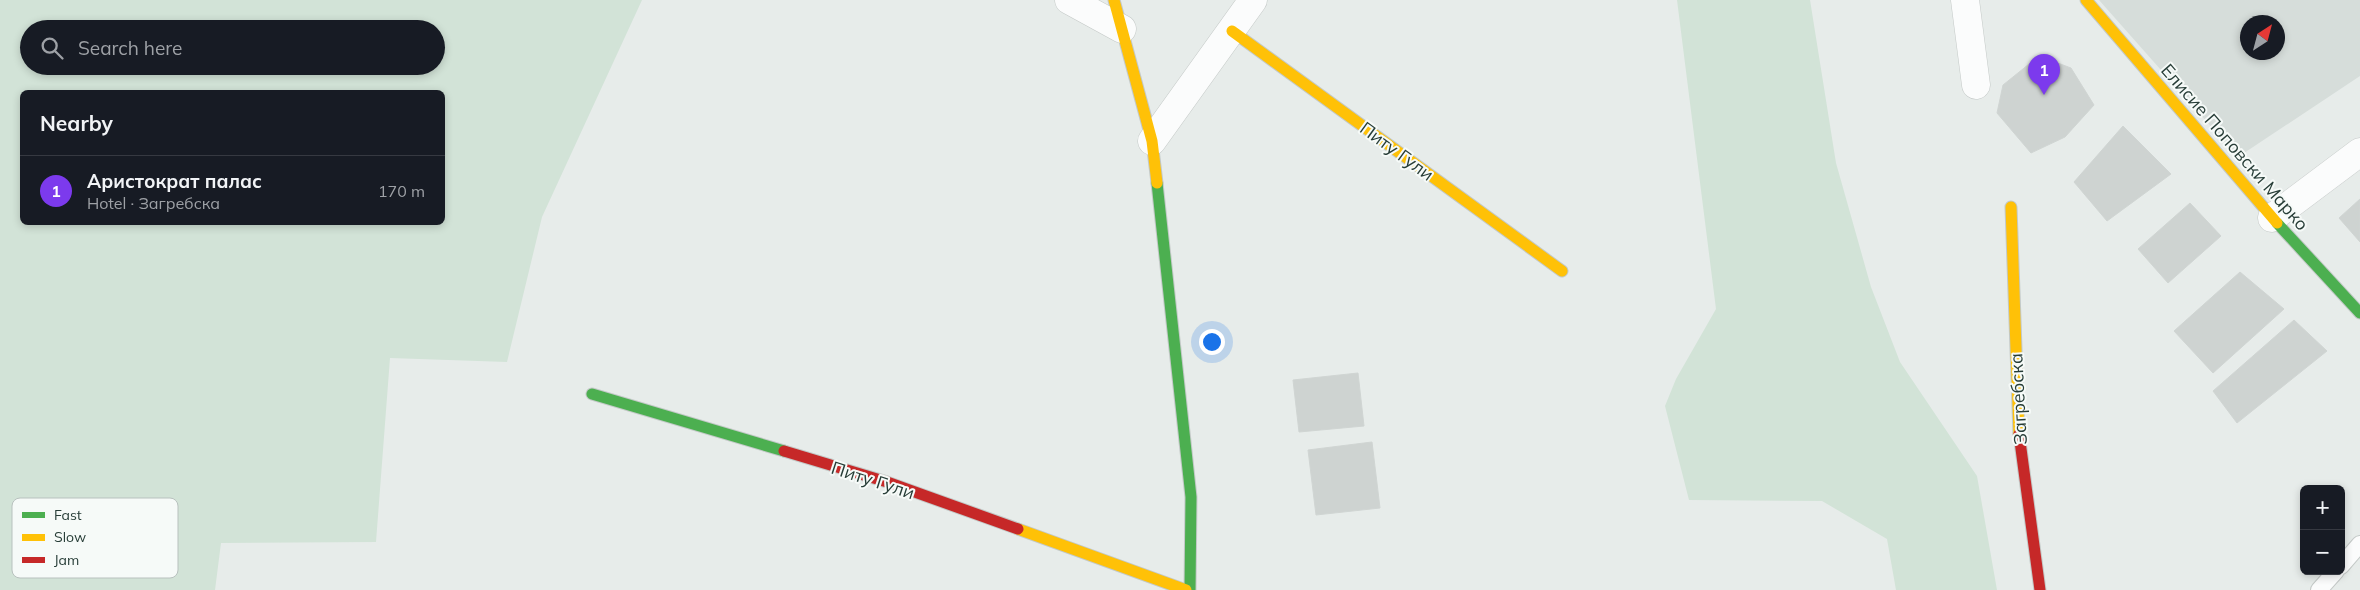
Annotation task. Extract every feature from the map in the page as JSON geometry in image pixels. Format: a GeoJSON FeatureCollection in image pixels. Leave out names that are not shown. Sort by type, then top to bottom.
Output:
{"type":"FeatureCollection","features":[{"type":"Feature","properties":{"kind":"street"},"geometry":{"type":"LineString","coordinates":[[1069,0],[1122,30]]}},
{"type":"Feature","properties":{"kind":"street"},"geometry":{"type":"LineString","coordinates":[[1114,0],[1152,141],[1183,408],[1191,497],[1190,590]]}},
{"type":"Feature","properties":{"kind":"street"},"geometry":{"type":"LineString","coordinates":[[1152,141],[1253,0]]}},
{"type":"Feature","properties":{"kind":"street"},"geometry":{"type":"LineString","coordinates":[[1965,0],[1976,85]]}},
{"type":"Feature","properties":{"kind":"street","name":"Елисие Поповски Марко"},"geometry":{"type":"LineString","coordinates":[[2086,0],[2272,218],[2360,313]]}},
{"type":"Feature","properties":{"kind":"street","name":"Питу Гули"},"geometry":{"type":"LineString","coordinates":[[1232,31],[1562,271]]}},
{"type":"Feature","properties":{"kind":"street"},"geometry":{"type":"LineString","coordinates":[[2272,218],[2360,152]]}},
{"type":"Feature","properties":{"kind":"street","name":"Загребска"},"geometry":{"type":"LineString","coordinates":[[2011,207],[2019,441],[2040,590]]}},
{"type":"Feature","properties":{"kind":"street","name":"Питу Гули"},"geometry":{"type":"LineString","coordinates":[[592,394],[887,482],[1146,584],[1186,590]]}},
{"type":"Feature","properties":{"kind":"lane"},"geometry":{"type":"LineString","coordinates":[[2345,561],[2360,544]]}},
{"type":"Feature","properties":{"kind":"lane"},"geometry":{"type":"LineString","coordinates":[[2319,590],[2332,575]]}},
{"type":"Feature","properties":{"kind":"shaded area"},"geometry":{"type":"Polygon","coordinates":[[[2099,0],[2360,0],[2360,76],[2238,157],[2099,0]]]}},
{"type":"Feature","properties":{"kind":"green space"},"geometry":{"type":"Polygon","coordinates":[[[0,0],[642,0],[542,217],[507,362],[390,358],[376,542],[221,543],[215,590],[0,590],[0,0]]]}},
{"type":"Feature","properties":{"kind":"green space"},"geometry":{"type":"Polygon","coordinates":[[[1677,0],[1810,0],[1836,163],[1871,287],[1900,362],[1977,476],[1997,590],[1896,590],[1887,539],[1822,501],[1689,500],[1665,406],[1676,379],[1716,309],[1677,0]]]}},
{"type":"Feature","properties":{"kind":"building"},"geometry":{"type":"Polygon","coordinates":[[[2039,56],[2071,68],[2094,105],[2065,137],[2031,153],[1997,113],[2003,85],[2039,56]]]}},
{"type":"Feature","properties":{"kind":"building"},"geometry":{"type":"Polygon","coordinates":[[[2123,126],[2171,174],[2107,221],[2074,182],[2123,126]]]}},
{"type":"Feature","properties":{"kind":"building"},"geometry":{"type":"Polygon","coordinates":[[[2360,199],[2360,242],[2339,218],[2360,199]]]}},
{"type":"Feature","properties":{"kind":"building"},"geometry":{"type":"Polygon","coordinates":[[[2190,203],[2221,236],[2168,283],[2138,249],[2190,203]]]}},
{"type":"Feature","properties":{"kind":"building"},"geometry":{"type":"Polygon","coordinates":[[[2240,272],[2284,309],[2213,373],[2174,331],[2240,272]]]}},
{"type":"Feature","properties":{"kind":"building"},"geometry":{"type":"Polygon","coordinates":[[[2294,320],[2327,351],[2237,423],[2213,391],[2294,320]]]}},
{"type":"Feature","properties":{"kind":"building"},"geometry":{"type":"Polygon","coordinates":[[[1358,373],[1364,426],[1299,432],[1293,380],[1358,373]]]}},
{"type":"Feature","properties":{"kind":"building"},"geometry":{"type":"Polygon","coordinates":[[[1372,442],[1380,508],[1316,515],[1308,450],[1372,442]]]}},
{"type":"Feature","properties":{"kind":"traffic: fast"},"geometry":{"type":"LineString","coordinates":[[1157,183],[1191,497],[1190,590]]}},
{"type":"Feature","properties":{"kind":"traffic: fast"},"geometry":{"type":"LineString","coordinates":[[2277,223],[2360,313]]}},
{"type":"Feature","properties":{"kind":"traffic: fast"},"geometry":{"type":"LineString","coordinates":[[592,394],[784,451]]}},
{"type":"Feature","properties":{"kind":"traffic: slow"},"geometry":{"type":"LineString","coordinates":[[1114,0],[1152,141],[1157,183]]}},
{"type":"Feature","properties":{"kind":"traffic: slow"},"geometry":{"type":"LineString","coordinates":[[2086,0],[2277,223]]}},
{"type":"Feature","properties":{"kind":"traffic: slow"},"geometry":{"type":"LineString","coordinates":[[1232,31],[1562,271]]}},
{"type":"Feature","properties":{"kind":"traffic: slow"},"geometry":{"type":"LineString","coordinates":[[2011,207],[2019,434]]}},
{"type":"Feature","properties":{"kind":"traffic: slow"},"geometry":{"type":"LineString","coordinates":[[1018,529],[1186,590]]}},
{"type":"Feature","properties":{"kind":"traffic: jam"},"geometry":{"type":"LineString","coordinates":[[2019,434],[2040,590]]}},
{"type":"Feature","properties":{"kind":"traffic: jam"},"geometry":{"type":"LineString","coordinates":[[784,451],[887,482],[1018,529]]}},
{"type":"Feature","properties":{"kind":"place","name":"Аристократ палас"},"geometry":{"type":"Point","coordinates":[2044,95]}}]}
